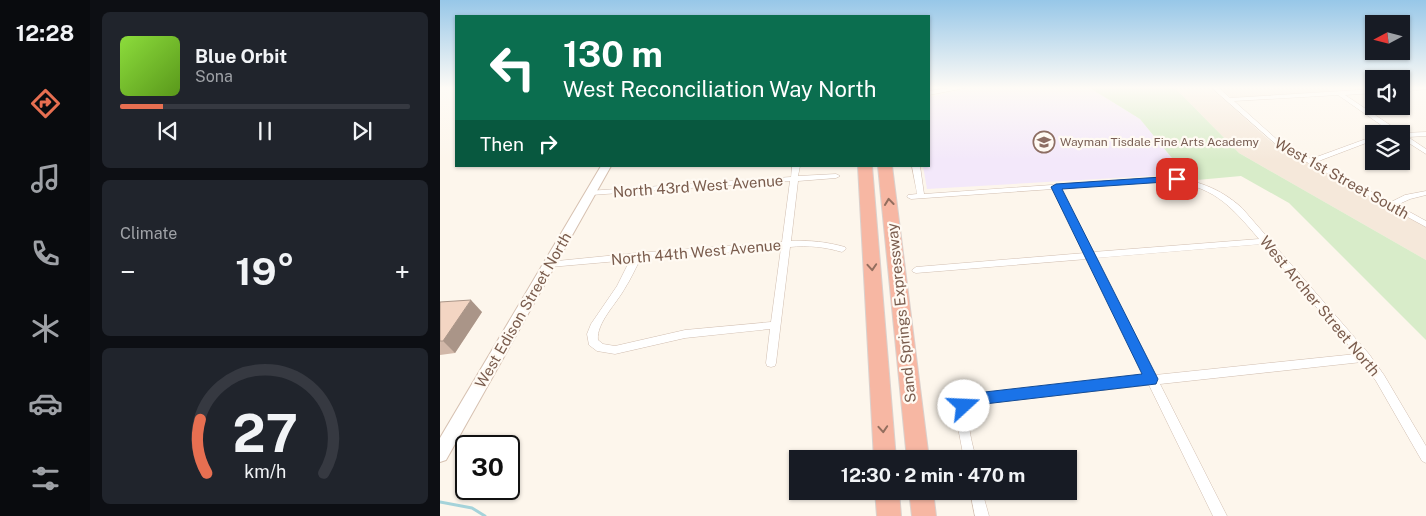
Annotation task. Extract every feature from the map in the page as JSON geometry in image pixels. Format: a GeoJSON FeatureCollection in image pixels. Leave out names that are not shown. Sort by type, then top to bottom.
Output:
{"type":"FeatureCollection","features":[{"type":"Feature","properties":{"kind":"highway","name":"Sand Springs Expressway"},"geometry":{"type":"LineString","coordinates":[[865,167],[884,450]]}},
{"type":"Feature","properties":{"kind":"highway","name":"Sand Springs Expressway"},"geometry":{"type":"LineString","coordinates":[[885,167],[917,450]]}},
{"type":"Feature","properties":{"kind":"highway"},"geometry":{"type":"LineString","coordinates":[[888,500],[889,516]]}},
{"type":"Feature","properties":{"kind":"highway"},"geometry":{"type":"LineString","coordinates":[[922,500],[924,516]]}},
{"type":"Feature","properties":{"kind":"street","name":"West 1st Street South"},"geometry":{"type":"LineString","coordinates":[[1242,112],[1274,141],[1309,162],[1426,224]]}},
{"type":"Feature","properties":{"kind":"street"},"geometry":{"type":"LineString","coordinates":[[1366,112],[1385,125]]}},
{"type":"Feature","properties":{"kind":"street"},"geometry":{"type":"LineString","coordinates":[[1410,135],[1426,134]]}},
{"type":"Feature","properties":{"kind":"street"},"geometry":{"type":"LineString","coordinates":[[1309,162],[1365,141]]}},
{"type":"Feature","properties":{"kind":"street"},"geometry":{"type":"LineString","coordinates":[[1410,142],[1426,152]]}},
{"type":"Feature","properties":{"kind":"street","name":"West Edison Street North"},"geometry":{"type":"LineString","coordinates":[[440,454],[605,167]]}},
{"type":"Feature","properties":{"kind":"street"},"geometry":{"type":"LineString","coordinates":[[770,363],[796,167]]}},
{"type":"Feature","properties":{"kind":"street"},"geometry":{"type":"LineString","coordinates":[[916,167],[922,197]]}},
{"type":"Feature","properties":{"kind":"street","name":"North 43rd West Avenue"},"geometry":{"type":"LineString","coordinates":[[591,193],[836,176]]}},
{"type":"Feature","properties":{"kind":"street","name":"West Archer Street North"},"geometry":{"type":"LineString","coordinates":[[1056,187],[1160,179],[1188,181],[1206,187],[1225,197],[1366,357],[1426,456]]}},
{"type":"Feature","properties":{"kind":"street"},"geometry":{"type":"LineString","coordinates":[[911,197],[1056,187],[1220,516]]}},
{"type":"Feature","properties":{"kind":"street"},"geometry":{"type":"LineString","coordinates":[[1390,205],[1408,197],[1426,193]]}},
{"type":"Feature","properties":{"kind":"street"},"geometry":{"type":"LineString","coordinates":[[916,270],[1265,241]]}},
{"type":"Feature","properties":{"kind":"street","name":"North 44th West Avenue"},"geometry":{"type":"LineString","coordinates":[[550,264],[786,244],[813,244],[842,249]]}},
{"type":"Feature","properties":{"kind":"street"},"geometry":{"type":"LineString","coordinates":[[637,256],[621,288],[596,324],[592,334],[593,342],[601,348],[615,350],[685,334],[776,325]]}},
{"type":"Feature","properties":{"kind":"street"},"geometry":{"type":"LineString","coordinates":[[968,450],[962,417],[964,406],[976,399],[1366,357]]}},
{"type":"Feature","properties":{"kind":"street"},"geometry":{"type":"LineString","coordinates":[[978,500],[982,516]]}},
{"type":"Feature","properties":{"kind":"shaded area","name":"Wayman Tisdale Fine Arts Academy"},"geometry":{"type":"Polygon","coordinates":[[[930,112],[1129,112],[1140,119],[1185,174],[927,189],[923,167],[930,167],[930,112]]]}},
{"type":"Feature","properties":{"kind":"shaded area"},"geometry":{"type":"Polygon","coordinates":[[[1199,112],[1238,112],[1282,149],[1426,227],[1426,260],[1239,153],[1199,112]]]}},
{"type":"Feature","properties":{"kind":"green space"},"geometry":{"type":"Polygon","coordinates":[[[1129,112],[1199,112],[1239,153],[1426,260],[1426,340],[1289,203],[1241,176],[1197,180],[1191,173],[1185,174],[1140,119],[1129,112]]]}},
{"type":"Feature","properties":{"kind":"building"},"geometry":{"type":"Polygon","coordinates":[[[471,300],[443,341],[440,341],[440,302],[471,300]]]}},
{"type":"Feature","properties":{"kind":"waterway"},"geometry":{"type":"LineString","coordinates":[[440,502],[472,508],[485,516]]}},
{"type":"Feature","properties":{"kind":"place","name":"Wayman Tisdale Fine Arts Academy"},"geometry":{"type":"Point","coordinates":[1044,142]}},
{"type":"Feature","properties":{"kind":"route"},"geometry":{"type":"LineString","coordinates":[[964,406],[970,400],[976,399],[1151,379],[1056,187],[1177,179]]}}]}
